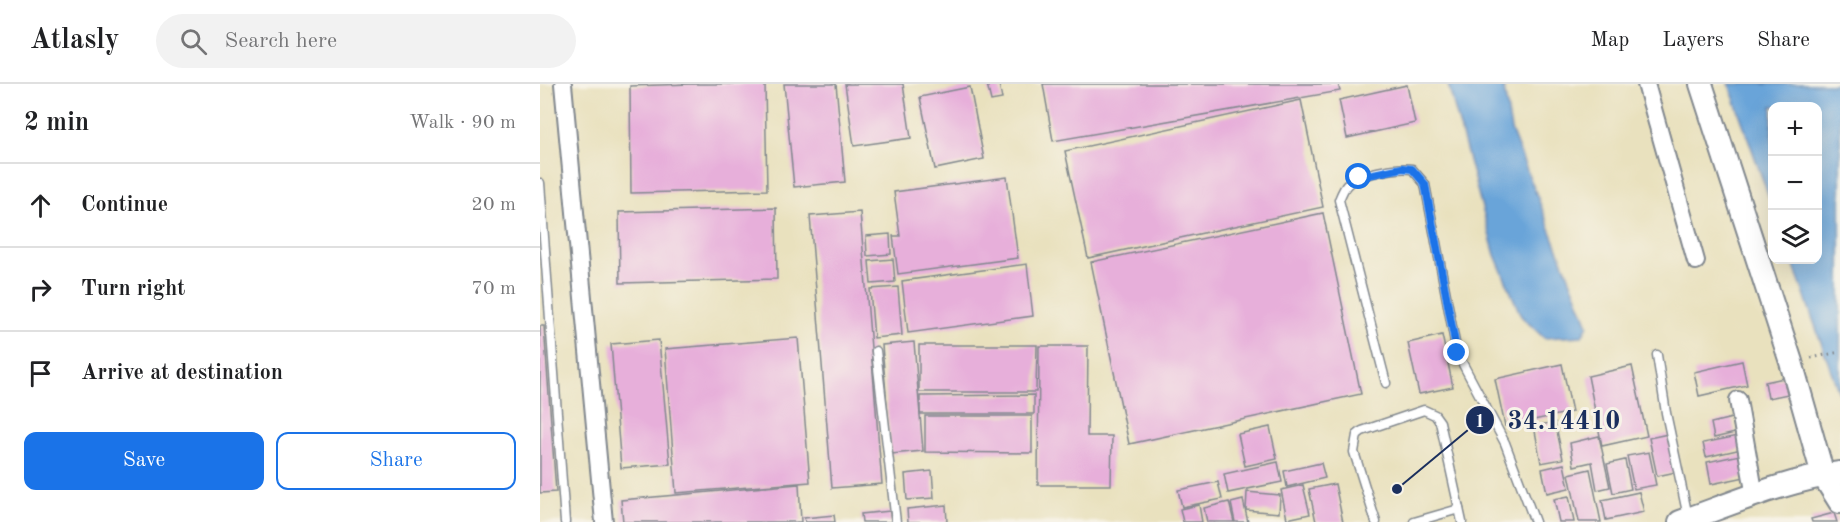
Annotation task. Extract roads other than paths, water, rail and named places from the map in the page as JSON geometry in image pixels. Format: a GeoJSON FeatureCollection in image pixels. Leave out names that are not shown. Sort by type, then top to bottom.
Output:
{"type":"FeatureCollection","features":[{"type":"Feature","properties":{"kind":"main road"},"geometry":{"type":"LineString","coordinates":[[1701,84],[1791,362],[1840,502]]}},
{"type":"Feature","properties":{"kind":"main road"},"geometry":{"type":"LineString","coordinates":[[1684,521],[1753,496],[1831,474]]}},
{"type":"Feature","properties":{"kind":"street"},"geometry":{"type":"LineString","coordinates":[[563,84],[604,522]]}},
{"type":"Feature","properties":{"kind":"street"},"geometry":{"type":"LineString","coordinates":[[1646,84],[1696,261]]}},
{"type":"Feature","properties":{"kind":"street"},"geometry":{"type":"LineString","coordinates":[[1738,400],[1753,496]]}},
{"type":"Feature","properties":{"kind":"lane"},"geometry":{"type":"LineString","coordinates":[[1386,383],[1339,200],[1346,185],[1359,177],[1402,168],[1412,169],[1425,184],[1457,353],[1505,443],[1535,522]]}},
{"type":"Feature","properties":{"kind":"lane"},"geometry":{"type":"LineString","coordinates":[[540,183],[565,522]]}},
{"type":"Feature","properties":{"kind":"lane"},"geometry":{"type":"LineString","coordinates":[[876,351],[896,522]]}},
{"type":"Feature","properties":{"kind":"lane"},"geometry":{"type":"LineString","coordinates":[[1657,355],[1684,521]]}},
{"type":"Feature","properties":{"kind":"lane"},"geometry":{"type":"LineString","coordinates":[[1376,522],[1354,452],[1357,435],[1362,431],[1424,410],[1435,415],[1440,422],[1462,522]]}},
{"type":"Feature","properties":{"kind":"lane"},"geometry":{"type":"LineString","coordinates":[[1414,522],[1459,509]]}},
{"type":"Feature","properties":{"kind":"water"},"geometry":{"type":"Polygon","coordinates":[[[1448,84],[1503,84],[1511,130],[1588,325],[1582,336],[1544,338],[1521,316],[1495,255],[1448,84]]]}},
{"type":"Feature","properties":{"kind":"water"},"geometry":{"type":"Polygon","coordinates":[[[1729,84],[1840,84],[1840,396],[1793,264],[1822,264],[1822,102],[1768,102],[1768,195],[1729,84]]]}},
{"type":"Feature","properties":{"kind":"place","name":"34.14410"},"geometry":{"type":"Point","coordinates":[1397,489]}}]}
